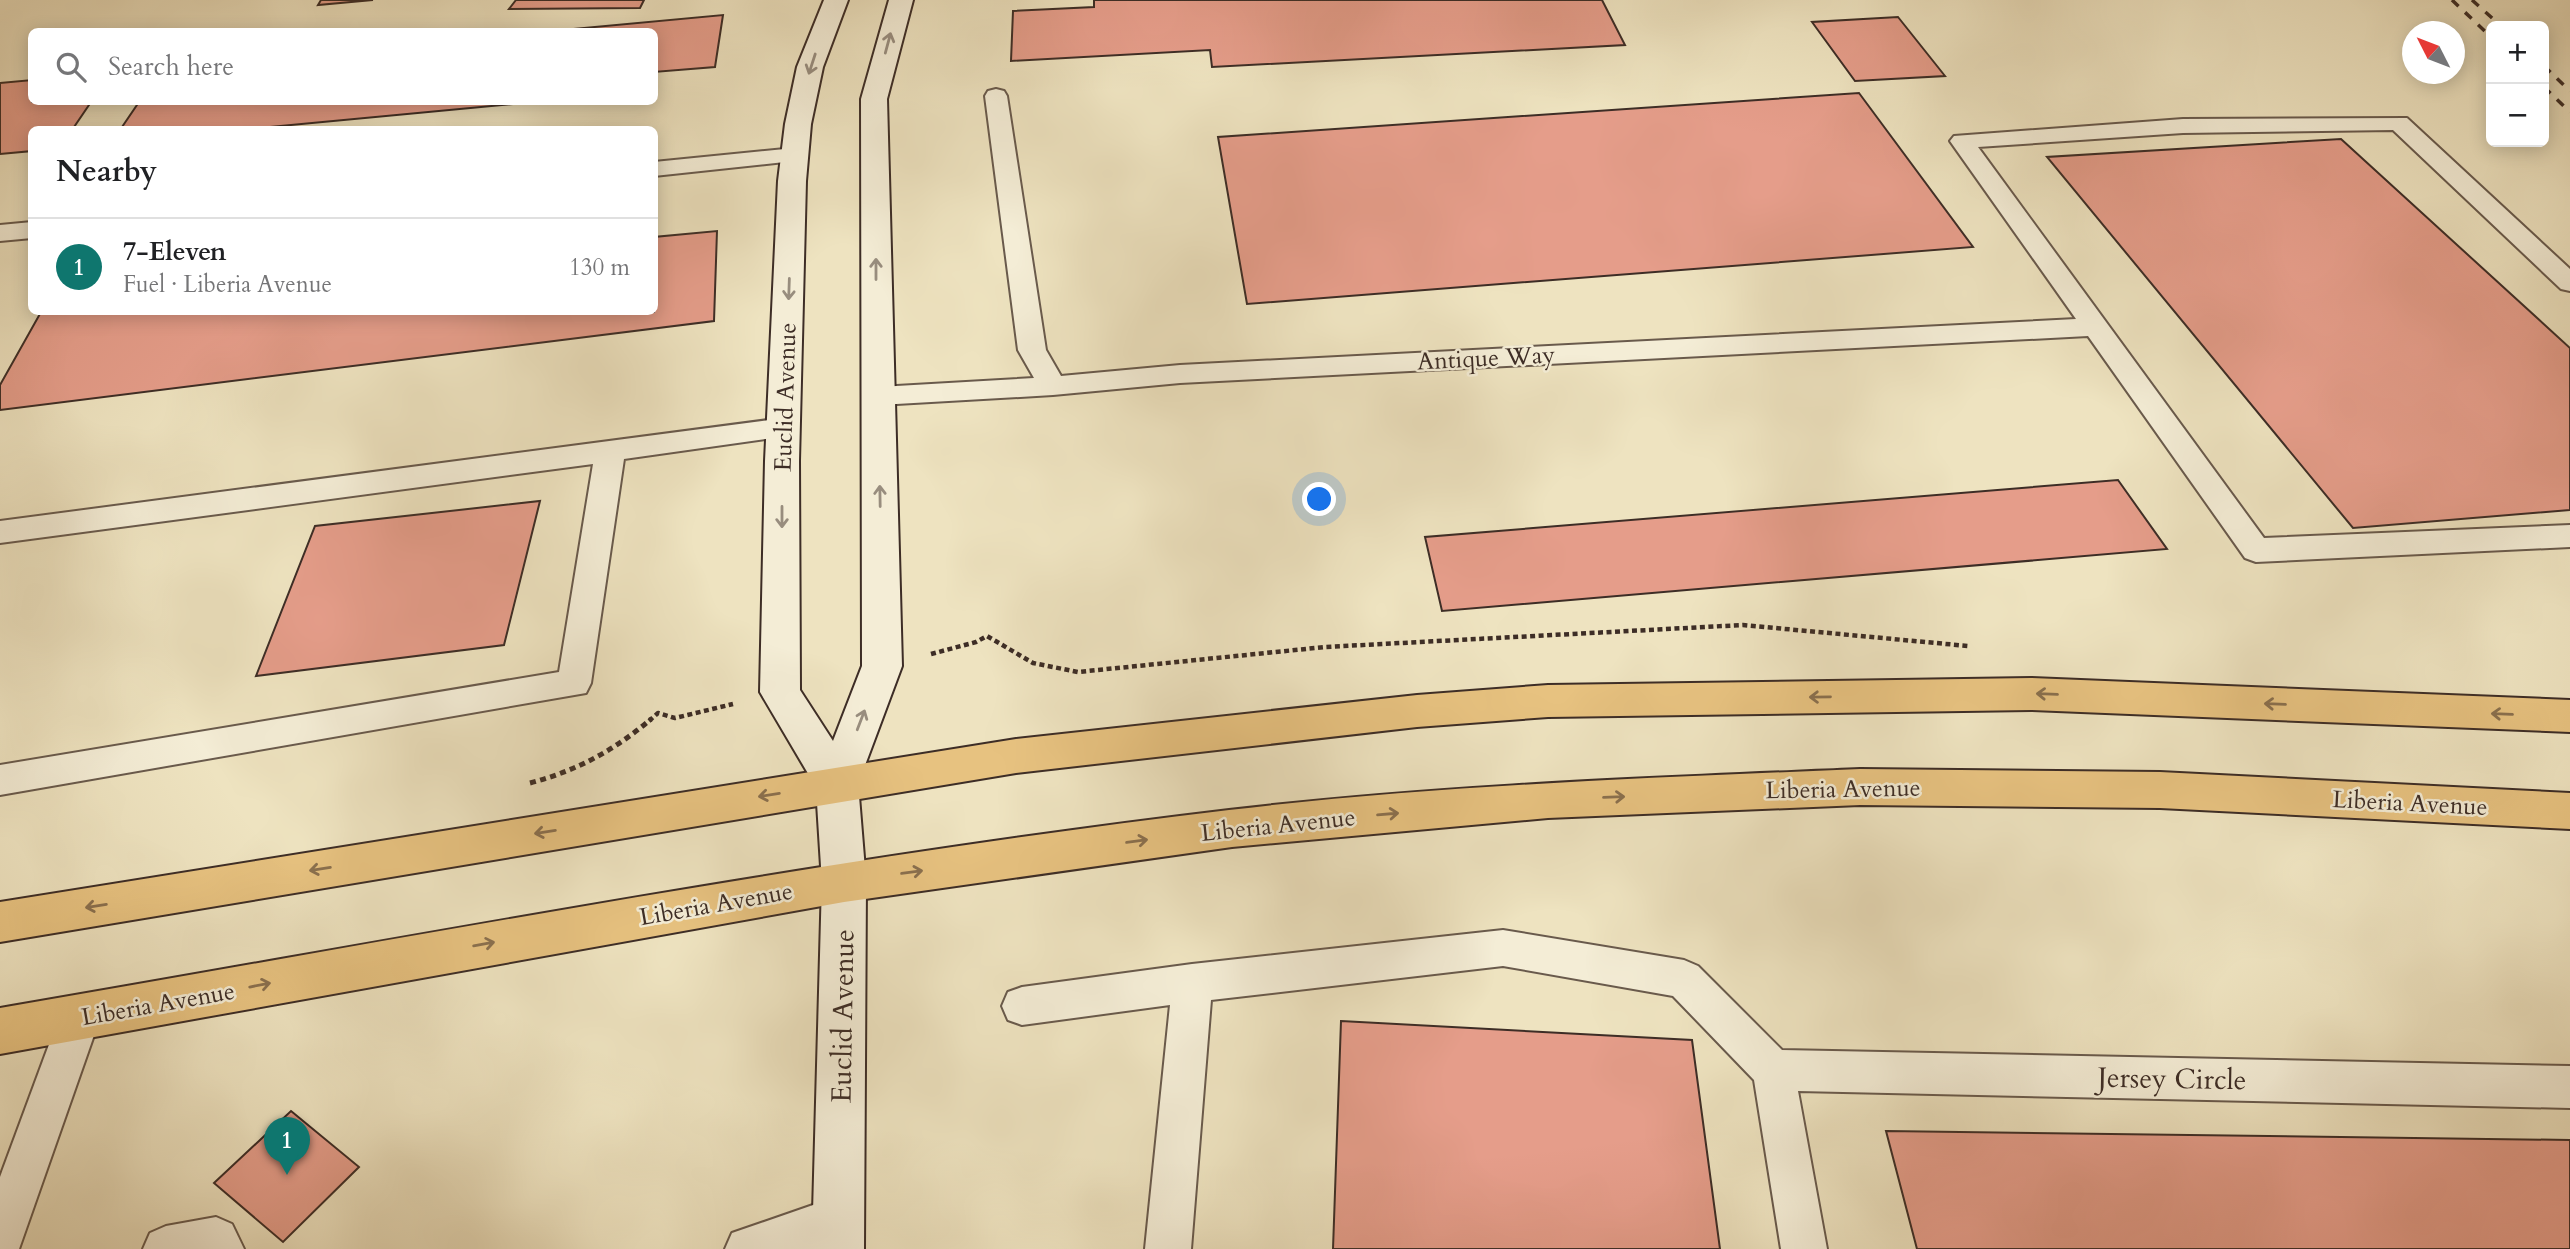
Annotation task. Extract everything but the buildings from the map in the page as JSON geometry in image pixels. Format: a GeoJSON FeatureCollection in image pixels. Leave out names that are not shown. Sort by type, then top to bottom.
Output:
{"type":"FeatureCollection","features":[{"type":"Feature","properties":{"kind":"highway"},"geometry":{"type":"LineString","coordinates":[[0,922],[836,784],[1082,747],[1416,711],[1548,701],[2031,694],[2570,716]]}},
{"type":"Feature","properties":{"kind":"highway","name":"Liberia Avenue"},"geometry":{"type":"LineString","coordinates":[[0,1031],[844,882],[1232,828],[1548,800],[1833,788],[2160,790],[2570,811]]}},
{"type":"Feature","properties":{"kind":"main road","name":"Euclid Avenue"},"geometry":{"type":"LineString","coordinates":[[836,0],[810,67],[794,155],[784,428],[780,692],[836,784]]}},
{"type":"Feature","properties":{"kind":"main road","name":"Euclid Avenue"},"geometry":{"type":"LineString","coordinates":[[838,1234],[844,882],[836,784],[882,666],[874,99],[901,0]]}},
{"type":"Feature","properties":{"kind":"lane"},"geometry":{"type":"LineString","coordinates":[[996,96],[1032,350],[1053,386]]}},
{"type":"Feature","properties":{"kind":"lane"},"geometry":{"type":"LineString","coordinates":[[2570,283],[2399,122],[2183,126],[1962,141],[2256,550],[2570,536]]}},
{"type":"Feature","properties":{"kind":"lane"},"geometry":{"type":"LineString","coordinates":[[658,169],[794,155]]}},
{"type":"Feature","properties":{"kind":"lane"},"geometry":{"type":"LineString","coordinates":[[0,233],[28,230]]}},
{"type":"Feature","properties":{"kind":"lane","name":"Antique Way"},"geometry":{"type":"LineString","coordinates":[[879,396],[1053,386],[1180,374],[2094,327]]}},
{"type":"Feature","properties":{"kind":"lane"},"geometry":{"type":"LineString","coordinates":[[0,532],[784,428]]}},
{"type":"Feature","properties":{"kind":"lane"},"geometry":{"type":"LineString","coordinates":[[0,780],[574,683],[610,451]]}},
{"type":"Feature","properties":{"kind":"lane"},"geometry":{"type":"LineString","coordinates":[[1022,1006],[1192,983],[1503,948],[1684,979],[1773,1070],[1804,1249]]}},
{"type":"Feature","properties":{"kind":"lane"},"geometry":{"type":"LineString","coordinates":[[1168,1249],[1192,983]]}},
{"type":"Feature","properties":{"kind":"lane"},"geometry":{"type":"LineString","coordinates":[[0,1239],[79,1018]]}},
{"type":"Feature","properties":{"kind":"lane","name":"Jersey Circle"},"geometry":{"type":"LineString","coordinates":[[1773,1070],[2570,1087]]}},
{"type":"Feature","properties":{"kind":"lane"},"geometry":{"type":"LineString","coordinates":[[748,1249],[838,1234]]}},
{"type":"Feature","properties":{"kind":"lane"},"geometry":{"type":"LineString","coordinates":[[166,1249],[216,1240],[221,1249]]}},
{"type":"Feature","properties":{"kind":"path"},"geometry":{"type":"LineString","coordinates":[[976,642],[987,636]]}},
{"type":"Feature","properties":{"kind":"path"},"geometry":{"type":"LineString","coordinates":[[522,785],[562,776],[596,760],[624,742],[658,713],[675,718]]}},
{"type":"Feature","properties":{"kind":"railway"},"geometry":{"type":"LineString","coordinates":[[2452,0],[2486,32]]}},
{"type":"Feature","properties":{"kind":"railway"},"geometry":{"type":"LineString","coordinates":[[2472,0],[2495,21]]}},
{"type":"Feature","properties":{"kind":"railway"},"geometry":{"type":"LineString","coordinates":[[2549,71],[2570,91]]}},
{"type":"Feature","properties":{"kind":"railway"},"geometry":{"type":"LineString","coordinates":[[2549,92],[2570,112]]}},
{"type":"Feature","properties":{"kind":"place","name":"7-Eleven"},"geometry":{"type":"Point","coordinates":[287,1175]}}]}
